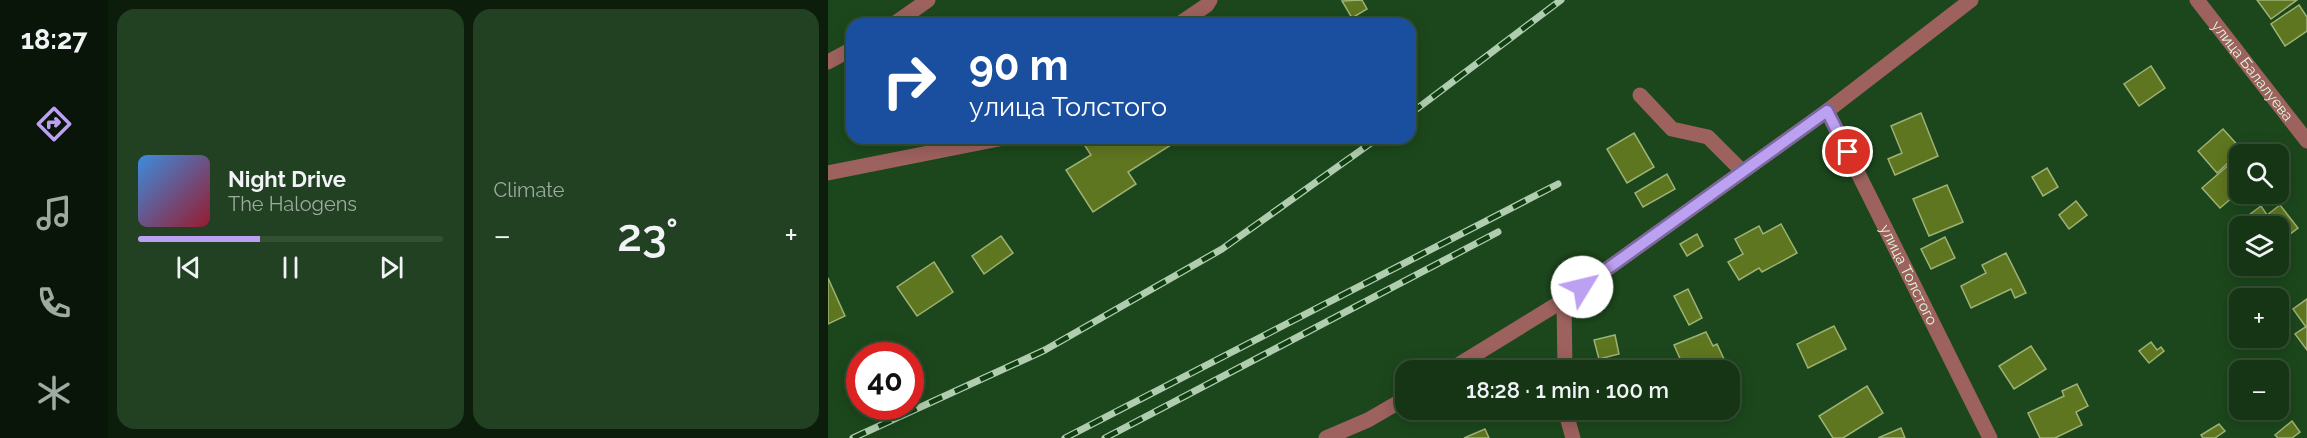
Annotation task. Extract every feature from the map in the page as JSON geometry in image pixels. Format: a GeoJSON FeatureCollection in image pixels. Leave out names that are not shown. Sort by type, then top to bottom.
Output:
{"type":"FeatureCollection","features":[{"type":"Feature","properties":{"kind":"street"},"geometry":{"type":"LineString","coordinates":[[902,18],[928,0]]}},
{"type":"Feature","properties":{"kind":"street"},"geometry":{"type":"LineString","coordinates":[[1188,18],[1207,5],[1210,0]]}},
{"type":"Feature","properties":{"kind":"street"},"geometry":{"type":"LineString","coordinates":[[1466,360],[1564,300],[1827,111],[1971,0]]}},
{"type":"Feature","properties":{"kind":"street","name":"улица Балалуева"},"geometry":{"type":"LineString","coordinates":[[2197,0],[2307,141]]}},
{"type":"Feature","properties":{"kind":"street"},"geometry":{"type":"LineString","coordinates":[[828,62],[846,52]]}},
{"type":"Feature","properties":{"kind":"street"},"geometry":{"type":"LineString","coordinates":[[1640,94],[1672,129],[1708,137],[1742,171]]}},
{"type":"Feature","properties":{"kind":"street","name":"улица Толстого"},"geometry":{"type":"LineString","coordinates":[[1827,111],[1990,438]]}},
{"type":"Feature","properties":{"kind":"street"},"geometry":{"type":"LineString","coordinates":[[828,173],[974,144]]}},
{"type":"Feature","properties":{"kind":"street"},"geometry":{"type":"LineString","coordinates":[[1564,300],[1564,360]]}},
{"type":"Feature","properties":{"kind":"street"},"geometry":{"type":"LineString","coordinates":[[1326,438],[1368,420],[1395,404]]}},
{"type":"Feature","properties":{"kind":"street"},"geometry":{"type":"LineString","coordinates":[[1568,420],[1573,438]]}},
{"type":"Feature","properties":{"kind":"building"},"geometry":{"type":"Polygon","coordinates":[[[1362,0],[1367,9],[1352,18],[1342,1],[1362,0]]]}},
{"type":"Feature","properties":{"kind":"building"},"geometry":{"type":"Polygon","coordinates":[[[2257,0],[2297,0],[2271,19],[2257,0]]]}},
{"type":"Feature","properties":{"kind":"building"},"geometry":{"type":"Polygon","coordinates":[[[2299,5],[2307,17],[2307,31],[2285,46],[2271,24],[2299,5]]]}},
{"type":"Feature","properties":{"kind":"building"},"geometry":{"type":"Polygon","coordinates":[[[2151,66],[2165,88],[2139,106],[2124,84],[2151,66]]]}},
{"type":"Feature","properties":{"kind":"building"},"geometry":{"type":"Polygon","coordinates":[[[1921,113],[1938,156],[1895,175],[1888,159],[1902,153],[1891,126],[1921,113]]]}},
{"type":"Feature","properties":{"kind":"building"},"geometry":{"type":"Polygon","coordinates":[[[2223,129],[2237,144],[2229,144],[2229,162],[2217,173],[2198,151],[2223,129]]]}},
{"type":"Feature","properties":{"kind":"building"},"geometry":{"type":"Polygon","coordinates":[[[1634,133],[1654,167],[1627,183],[1607,149],[1634,133]]]}},
{"type":"Feature","properties":{"kind":"building"},"geometry":{"type":"Polygon","coordinates":[[[1084,144],[1172,144],[1128,172],[1136,184],[1093,212],[1066,170],[1091,155],[1084,144]]]}},
{"type":"Feature","properties":{"kind":"building"},"geometry":{"type":"Polygon","coordinates":[[[2229,165],[2229,200],[2220,208],[2202,188],[2229,165]]]}},
{"type":"Feature","properties":{"kind":"building"},"geometry":{"type":"Polygon","coordinates":[[[2047,168],[2058,187],[2043,196],[2032,177],[2047,168]]]}},
{"type":"Feature","properties":{"kind":"building"},"geometry":{"type":"Polygon","coordinates":[[[1667,174],[1675,189],[1643,207],[1635,193],[1667,174]]]}},
{"type":"Feature","properties":{"kind":"building"},"geometry":{"type":"Polygon","coordinates":[[[1947,185],[1963,222],[1929,236],[1913,199],[1947,185]]]}},
{"type":"Feature","properties":{"kind":"building"},"geometry":{"type":"Polygon","coordinates":[[[2076,201],[2087,215],[2069,229],[2059,215],[2076,201]]]}},
{"type":"Feature","properties":{"kind":"building"},"geometry":{"type":"Polygon","coordinates":[[[2280,205],[2289,216],[2248,216],[2261,206],[2267,215],[2280,205]]]}},
{"type":"Feature","properties":{"kind":"building"},"geometry":{"type":"Polygon","coordinates":[[[2289,216],[2298,228],[2289,235],[2289,216]]]}},
{"type":"Feature","properties":{"kind":"building"},"geometry":{"type":"Polygon","coordinates":[[[1781,224],[1797,253],[1762,272],[1759,268],[1739,280],[1728,262],[1743,254],[1735,239],[1759,226],[1763,234],[1781,224]]]}},
{"type":"Feature","properties":{"kind":"building"},"geometry":{"type":"Polygon","coordinates":[[[1697,234],[1703,246],[1687,256],[1680,244],[1697,234]]]}},
{"type":"Feature","properties":{"kind":"building"},"geometry":{"type":"Polygon","coordinates":[[[1001,236],[1013,253],[984,274],[972,256],[1001,236]]]}},
{"type":"Feature","properties":{"kind":"building"},"geometry":{"type":"Polygon","coordinates":[[[1945,237],[1955,258],[1931,269],[1921,249],[1945,237]]]}},
{"type":"Feature","properties":{"kind":"building"},"geometry":{"type":"Polygon","coordinates":[[[2006,253],[2026,293],[2015,298],[2011,289],[1971,308],[1961,286],[1986,273],[1982,265],[2006,253]]]}},
{"type":"Feature","properties":{"kind":"building"},"geometry":{"type":"Polygon","coordinates":[[[934,262],[953,292],[917,316],[897,287],[934,262]]]}},
{"type":"Feature","properties":{"kind":"building"},"geometry":{"type":"Polygon","coordinates":[[[828,278],[845,316],[828,324],[828,278]]]}},
{"type":"Feature","properties":{"kind":"building"},"geometry":{"type":"Polygon","coordinates":[[[1688,289],[1702,318],[1689,325],[1674,296],[1688,289]]]}},
{"type":"Feature","properties":{"kind":"building"},"geometry":{"type":"Polygon","coordinates":[[[2307,299],[2307,326],[2306,327],[2293,309],[2307,299]]]}},
{"type":"Feature","properties":{"kind":"building"},"geometry":{"type":"Polygon","coordinates":[[[1834,326],[1846,349],[1808,368],[1797,344],[1834,326]]]}},
{"type":"Feature","properties":{"kind":"building"},"geometry":{"type":"Polygon","coordinates":[[[2307,326],[2307,350],[2295,334],[2307,326]]]}},
{"type":"Feature","properties":{"kind":"building"},"geometry":{"type":"Polygon","coordinates":[[[1706,332],[1713,346],[1717,344],[1724,360],[1681,360],[1674,345],[1706,332]]]}},
{"type":"Feature","properties":{"kind":"building"},"geometry":{"type":"Polygon","coordinates":[[[1615,335],[1619,354],[1599,359],[1594,340],[1615,335]]]}},
{"type":"Feature","properties":{"kind":"building"},"geometry":{"type":"Polygon","coordinates":[[[2151,342],[2157,350],[2161,347],[2164,351],[2149,363],[2139,351],[2151,342]]]}},
{"type":"Feature","properties":{"kind":"building"},"geometry":{"type":"Polygon","coordinates":[[[2031,346],[2046,369],[2014,389],[1999,366],[2031,346]]]}},
{"type":"Feature","properties":{"kind":"building"},"geometry":{"type":"Polygon","coordinates":[[[2077,384],[2088,406],[2076,412],[2082,425],[2055,438],[2040,438],[2028,413],[2064,396],[2062,391],[2077,384]]]}},
{"type":"Feature","properties":{"kind":"building"},"geometry":{"type":"Polygon","coordinates":[[[1867,386],[1883,413],[1843,438],[1833,438],[1819,416],[1867,386]]]}},
{"type":"Feature","properties":{"kind":"building"},"geometry":{"type":"Polygon","coordinates":[[[2292,421],[2300,432],[2292,438],[2278,438],[2275,435],[2292,421]]]}},
{"type":"Feature","properties":{"kind":"building"},"geometry":{"type":"Polygon","coordinates":[[[2219,424],[2225,431],[2215,438],[2203,438],[2201,435],[2219,424]]]}},
{"type":"Feature","properties":{"kind":"building"},"geometry":{"type":"Polygon","coordinates":[[[1901,428],[1905,438],[1878,438],[1901,428]]]}},
{"type":"Feature","properties":{"kind":"building"},"geometry":{"type":"Polygon","coordinates":[[[1485,429],[1489,438],[1464,438],[1485,429]]]}},
{"type":"Feature","properties":{"kind":"railway"},"geometry":{"type":"LineString","coordinates":[[1416,109],[1561,0]]}},
{"type":"Feature","properties":{"kind":"railway"},"geometry":{"type":"LineString","coordinates":[[853,438],[1045,350],[1222,249],[1370,144]]}},
{"type":"Feature","properties":{"kind":"railway"},"geometry":{"type":"LineString","coordinates":[[1065,438],[1558,184]]}},
{"type":"Feature","properties":{"kind":"railway"},"geometry":{"type":"LineString","coordinates":[[1105,438],[1498,232]]}},
{"type":"Feature","properties":{"kind":"route"},"geometry":{"type":"LineString","coordinates":[[1582,287],[1827,111],[1848,152]]}}]}
